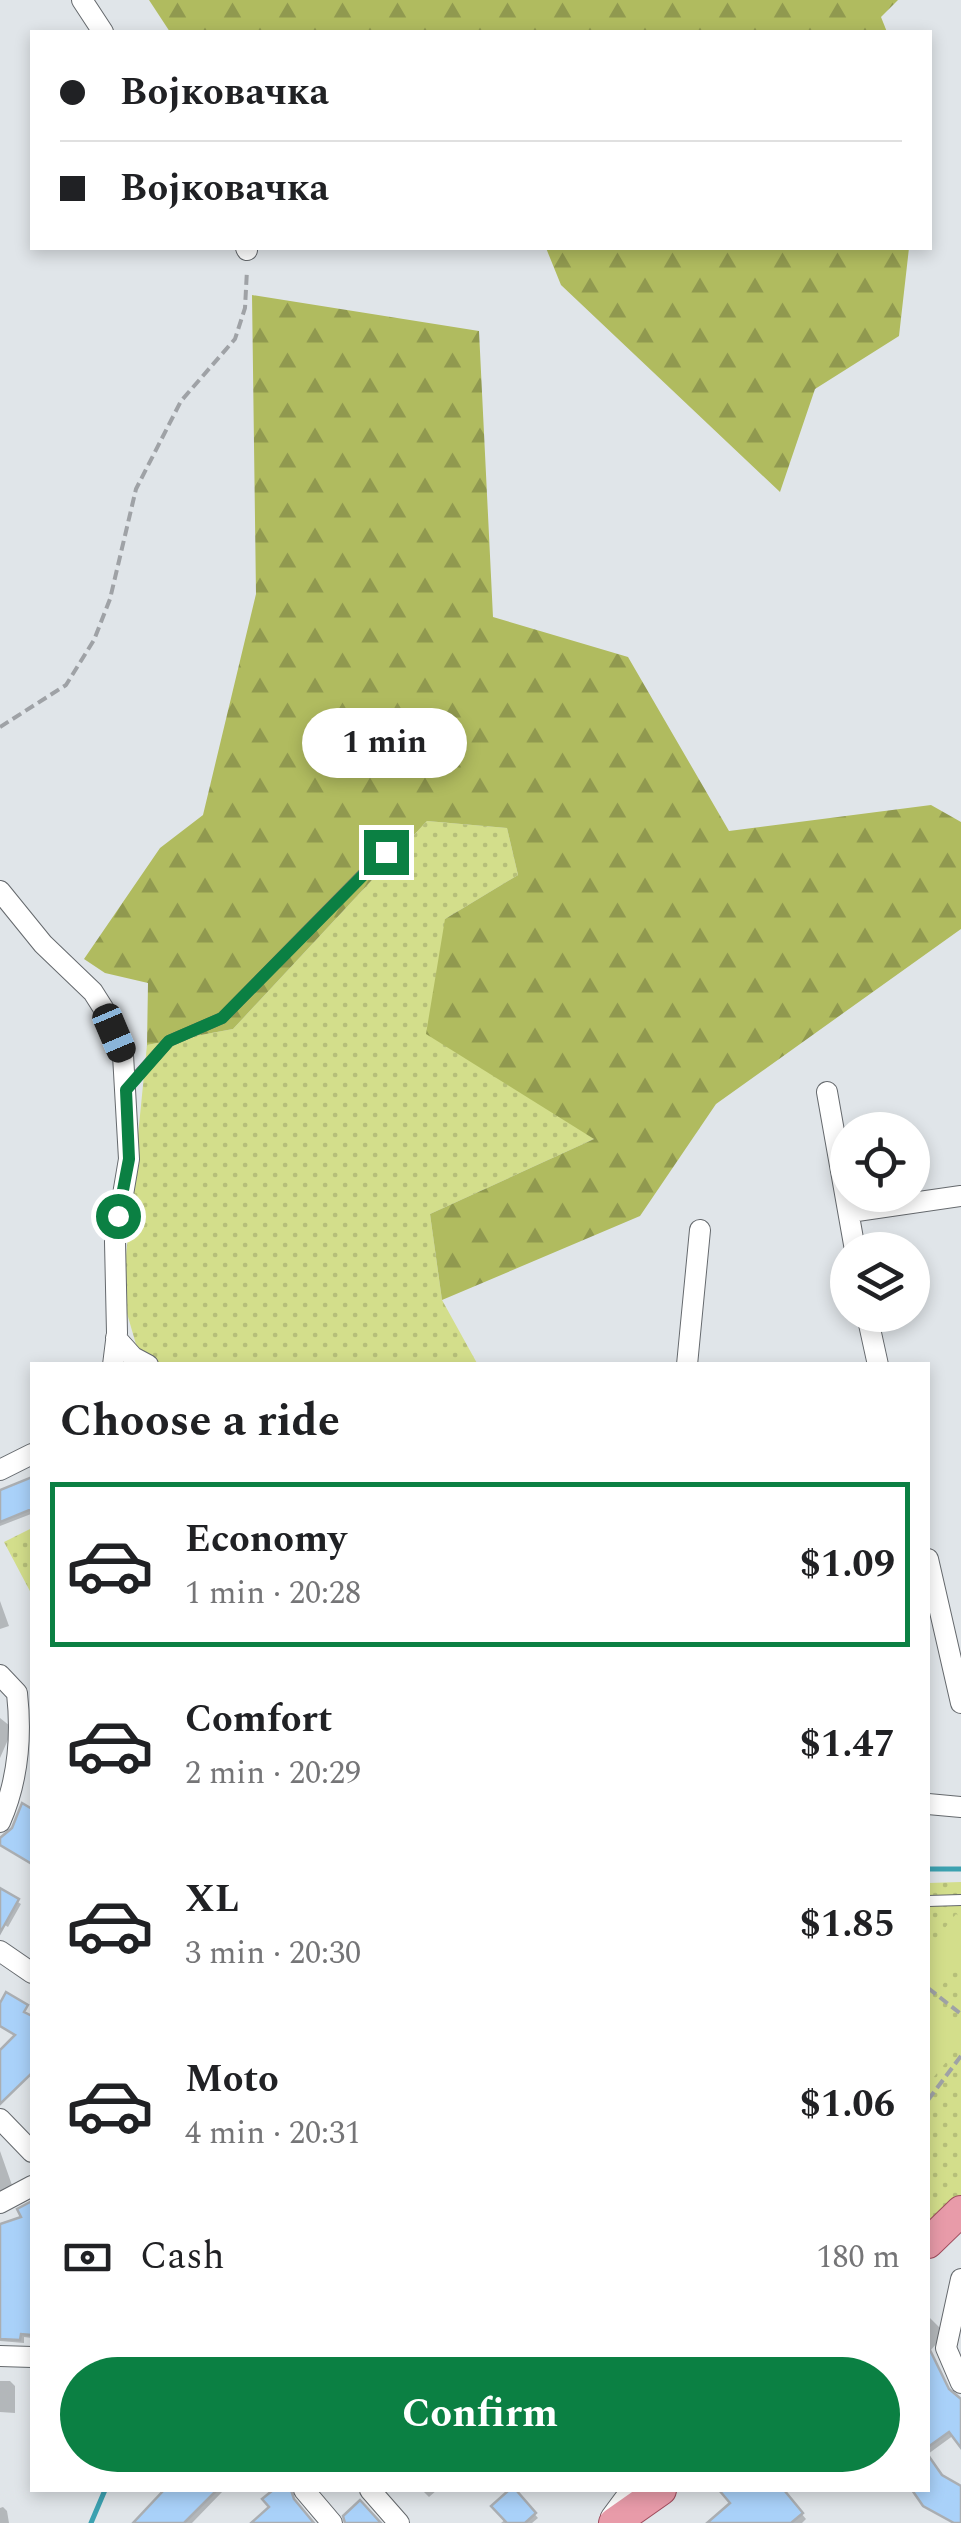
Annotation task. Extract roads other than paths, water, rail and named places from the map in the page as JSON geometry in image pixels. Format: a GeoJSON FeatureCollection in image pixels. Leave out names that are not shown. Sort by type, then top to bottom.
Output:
{"type":"FeatureCollection","features":[{"type":"Feature","properties":{"kind":"main road"},"geometry":{"type":"LineString","coordinates":[[930,2241],[961,2211]]}},
{"type":"Feature","properties":{"kind":"main road"},"geometry":{"type":"LineString","coordinates":[[611,2523],[657,2492]]}},
{"type":"Feature","properties":{"kind":"street"},"geometry":{"type":"LineString","coordinates":[[82,0],[102,30]]}},
{"type":"Feature","properties":{"kind":"street"},"geometry":{"type":"LineString","coordinates":[[0,891],[42,944],[92,992],[123,1055],[129,1159],[114,1242],[113,1362]]}},
{"type":"Feature","properties":{"kind":"street"},"geometry":{"type":"LineString","coordinates":[[827,1092],[831,1112]]}},
{"type":"Feature","properties":{"kind":"street"},"geometry":{"type":"LineString","coordinates":[[930,1200],[961,1196]]}},
{"type":"Feature","properties":{"kind":"street"},"geometry":{"type":"LineString","coordinates":[[850,1212],[853,1232]]}},
{"type":"Feature","properties":{"kind":"street"},"geometry":{"type":"LineString","coordinates":[[686,1362],[700,1230]]}},
{"type":"Feature","properties":{"kind":"street"},"geometry":{"type":"LineString","coordinates":[[871,1332],[877,1362]]}},
{"type":"Feature","properties":{"kind":"street"},"geometry":{"type":"LineString","coordinates":[[116,1338],[142,1362]]}},
{"type":"Feature","properties":{"kind":"street"},"geometry":{"type":"LineString","coordinates":[[0,1470],[30,1455]]}},
{"type":"Feature","properties":{"kind":"street"},"geometry":{"type":"LineString","coordinates":[[930,1568],[961,1703]]}},
{"type":"Feature","properties":{"kind":"street"},"geometry":{"type":"LineString","coordinates":[[0,1676],[17,1694],[18,1733],[16,1780],[0,1822]]}},
{"type":"Feature","properties":{"kind":"street"},"geometry":{"type":"LineString","coordinates":[[930,1804],[961,1806]]}},
{"type":"Feature","properties":{"kind":"street"},"geometry":{"type":"LineString","coordinates":[[0,1951],[30,1972]]}},
{"type":"Feature","properties":{"kind":"street"},"geometry":{"type":"LineString","coordinates":[[0,2119],[30,2150]]}},
{"type":"Feature","properties":{"kind":"street"},"geometry":{"type":"LineString","coordinates":[[0,2203],[30,2187]]}},
{"type":"Feature","properties":{"kind":"street"},"geometry":{"type":"LineString","coordinates":[[961,2279],[946,2348],[961,2383]]}},
{"type":"Feature","properties":{"kind":"street"},"geometry":{"type":"LineString","coordinates":[[0,2356],[30,2357]]}},
{"type":"Feature","properties":{"kind":"street"},"geometry":{"type":"LineString","coordinates":[[306,2492],[332,2523]]}},
{"type":"Feature","properties":{"kind":"street"},"geometry":{"type":"LineString","coordinates":[[372,2492],[399,2523]]}},
{"type":"Feature","properties":{"kind":"street"},"geometry":{"type":"LineString","coordinates":[[611,2523],[630,2492]]}},
{"type":"Feature","properties":{"kind":"lane"},"geometry":{"type":"LineString","coordinates":[[126,1090],[169,1041],[222,1018],[386,852]]}},
{"type":"Feature","properties":{"kind":"lane"},"geometry":{"type":"LineString","coordinates":[[930,1902],[961,1900]]}},
{"type":"Feature","properties":{"kind":"waterway"},"geometry":{"type":"LineString","coordinates":[[930,1869],[961,1869]]}},
{"type":"Feature","properties":{"kind":"waterway"},"geometry":{"type":"LineString","coordinates":[[91,2523],[104,2492]]}}]}
